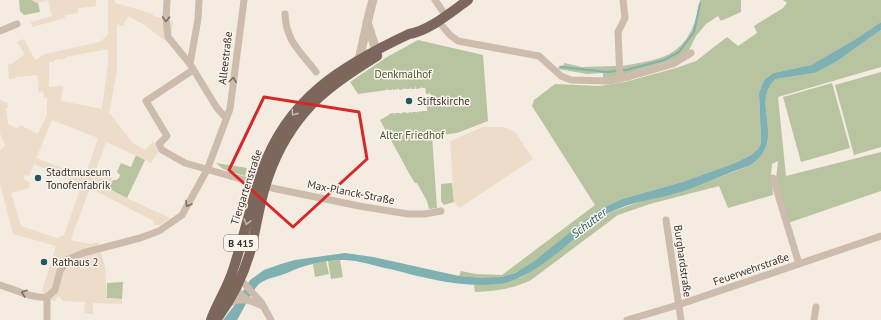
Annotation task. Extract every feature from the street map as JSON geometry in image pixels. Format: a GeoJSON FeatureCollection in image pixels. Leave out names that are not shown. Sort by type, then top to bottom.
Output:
{"type":"FeatureCollection","features":[{"type":"Feature","properties":{"kind":"main road","name":"B 415"},"geometry":{"type":"LineString","coordinates":[[375,52],[442,18],[468,0]]}},
{"type":"Feature","properties":{"kind":"main road","name":"Tiergartenstraße"},"geometry":{"type":"LineString","coordinates":[[216,320],[227,304],[240,279],[251,248],[261,185],[262,169],[277,137],[297,108],[321,85],[359,59],[375,52]]}},
{"type":"Feature","properties":{"kind":"main road","name":"Tiergartenstraße"},"geometry":{"type":"LineString","coordinates":[[211,320],[233,272],[261,185],[270,171],[285,140],[305,111],[322,95],[375,52]]}},
{"type":"Feature","properties":{"kind":"street"},"geometry":{"type":"LineString","coordinates":[[167,0],[166,19],[168,37],[192,67],[217,108],[226,118]]}},
{"type":"Feature","properties":{"kind":"street"},"geometry":{"type":"LineString","coordinates":[[192,67],[199,0]]}},
{"type":"Feature","properties":{"kind":"street","name":"Alleestraße"},"geometry":{"type":"LineString","coordinates":[[48,297],[55,290],[60,271],[67,260],[83,253],[100,250],[159,231],[182,215],[207,170],[230,109],[244,0]]}},
{"type":"Feature","properties":{"kind":"street"},"geometry":{"type":"LineString","coordinates":[[359,59],[373,0]]}},
{"type":"Feature","properties":{"kind":"street"},"geometry":{"type":"LineString","coordinates":[[434,0],[450,35],[458,41],[539,56],[561,76],[571,80],[609,81],[620,76],[673,64],[691,53]]}},
{"type":"Feature","properties":{"kind":"street"},"geometry":{"type":"LineString","coordinates":[[620,76],[618,32],[625,18],[623,0]]}},
{"type":"Feature","properties":{"kind":"street"},"geometry":{"type":"LineString","coordinates":[[286,14],[287,32],[294,44],[316,72]]}},
{"type":"Feature","properties":{"kind":"street"},"geometry":{"type":"LineString","coordinates":[[367,22],[375,52]]}},
{"type":"Feature","properties":{"kind":"street"},"geometry":{"type":"LineString","coordinates":[[0,31],[17,24]]}},
{"type":"Feature","properties":{"kind":"street"},"geometry":{"type":"LineString","coordinates":[[364,41],[375,52]]}},
{"type":"Feature","properties":{"kind":"street","name":"Max-Planck-Straße"},"geometry":{"type":"LineString","coordinates":[[192,67],[146,101],[166,136],[159,144],[162,150],[185,163],[261,185],[359,206],[408,214],[425,214],[441,211]]}},
{"type":"Feature","properties":{"kind":"street"},"geometry":{"type":"LineString","coordinates":[[773,178],[799,264]]}},
{"type":"Feature","properties":{"kind":"street","name":"Burghardstraße"},"geometry":{"type":"LineString","coordinates":[[666,220],[681,320]]}},
{"type":"Feature","properties":{"kind":"street","name":"Feuerwehrstraße"},"geometry":{"type":"LineString","coordinates":[[628,320],[678,305],[881,236]]}},
{"type":"Feature","properties":{"kind":"street"},"geometry":{"type":"LineString","coordinates":[[240,279],[261,302],[270,320]]}},
{"type":"Feature","properties":{"kind":"street"},"geometry":{"type":"LineString","coordinates":[[228,282],[234,290],[248,300],[263,306]]}},
{"type":"Feature","properties":{"kind":"street"},"geometry":{"type":"LineString","coordinates":[[0,285],[36,297],[48,297],[47,320]]}},
{"type":"Feature","properties":{"kind":"street"},"geometry":{"type":"LineString","coordinates":[[227,304],[237,300],[248,300]]}},
{"type":"Feature","properties":{"kind":"street"},"geometry":{"type":"LineString","coordinates":[[814,320],[816,307]]}},
{"type":"Feature","properties":{"kind":"highlighted area"},"geometry":{"type":"Polygon","coordinates":[[[264,97],[359,112],[367,159],[293,227],[229,170],[264,97]]]}},
{"type":"Feature","properties":{"kind":"green space"},"geometry":{"type":"Polygon","coordinates":[[[19,0],[32,0],[38,3],[40,12],[24,15],[20,11],[19,0]]]}},
{"type":"Feature","properties":{"kind":"green space"},"geometry":{"type":"Polygon","coordinates":[[[700,0],[741,0],[741,12],[721,21],[718,16],[706,24],[696,36],[689,50],[678,59],[623,75],[622,66],[645,62],[665,56],[682,44],[694,24],[700,0]]]}},
{"type":"Feature","properties":{"kind":"green space"},"geometry":{"type":"Polygon","coordinates":[[[783,0],[881,0],[881,22],[854,40],[811,65],[773,73],[764,80],[759,93],[761,143],[758,149],[751,155],[735,163],[682,182],[622,199],[597,211],[538,259],[513,274],[491,278],[459,276],[461,271],[476,274],[502,275],[595,205],[532,106],[534,100],[555,84],[599,86],[625,82],[676,68],[696,61],[727,37],[738,46],[757,33],[754,26],[783,8],[787,3],[783,0]]]}},
{"type":"Feature","properties":{"kind":"green space"},"geometry":{"type":"Polygon","coordinates":[[[881,30],[881,67],[778,97],[786,176],[881,152],[881,191],[788,223],[776,179],[778,161],[772,164],[771,176],[773,195],[728,208],[719,186],[650,204],[618,215],[531,280],[517,286],[504,289],[475,292],[474,285],[499,284],[520,278],[538,267],[611,212],[647,199],[683,191],[749,166],[761,156],[767,145],[768,133],[766,99],[768,89],[776,79],[815,73],[836,62],[881,30]]]}},
{"type":"Feature","properties":{"kind":"green space"},"geometry":{"type":"Polygon","coordinates":[[[418,40],[483,55],[488,121],[457,133],[432,136],[437,208],[429,209],[427,201],[417,183],[415,183],[410,175],[380,120],[389,114],[394,113],[395,115],[395,113],[400,114],[406,112],[406,114],[411,112],[412,114],[412,112],[418,113],[427,111],[427,105],[431,106],[433,101],[435,102],[433,100],[434,96],[430,94],[430,92],[429,94],[426,94],[425,86],[425,88],[422,88],[421,86],[421,88],[416,89],[415,86],[415,89],[411,89],[410,87],[410,89],[405,89],[405,87],[404,89],[399,90],[399,88],[388,90],[387,88],[387,90],[358,94],[350,82],[387,57],[418,40]]]}},
{"type":"Feature","properties":{"kind":"green space"},"geometry":{"type":"Polygon","coordinates":[[[564,63],[582,67],[616,66],[617,74],[615,77],[603,79],[603,73],[587,74],[558,69],[559,66],[564,65],[564,63]]]}},
{"type":"Feature","properties":{"kind":"green space"},"geometry":{"type":"Polygon","coordinates":[[[881,72],[881,147],[854,155],[835,85],[881,72]]]}},
{"type":"Feature","properties":{"kind":"green space"},"geometry":{"type":"Polygon","coordinates":[[[832,83],[850,148],[801,162],[783,97],[832,83]]]}},
{"type":"Feature","properties":{"kind":"green space"},"geometry":{"type":"Polygon","coordinates":[[[136,155],[145,160],[127,198],[109,189],[113,180],[119,178],[120,175],[117,172],[121,163],[131,167],[136,155]]]}},
{"type":"Feature","properties":{"kind":"green space"},"geometry":{"type":"Polygon","coordinates":[[[216,163],[247,168],[245,176],[223,169],[216,163]]]}},
{"type":"Feature","properties":{"kind":"green space"},"geometry":{"type":"Polygon","coordinates":[[[452,183],[454,202],[444,205],[441,201],[441,184],[452,183]]]}},
{"type":"Feature","properties":{"kind":"green space"},"geometry":{"type":"Polygon","coordinates":[[[340,260],[343,277],[331,279],[328,261],[340,260]]]}},
{"type":"Feature","properties":{"kind":"green space"},"geometry":{"type":"Polygon","coordinates":[[[326,261],[329,274],[315,277],[313,264],[326,261]]]}},
{"type":"Feature","properties":{"kind":"green space"},"geometry":{"type":"Polygon","coordinates":[[[123,282],[122,299],[107,298],[107,283],[123,282]]]}},
{"type":"Feature","properties":{"kind":"shaded area"},"geometry":{"type":"Polygon","coordinates":[[[32,0],[48,0],[38,3],[32,0]]]}},
{"type":"Feature","properties":{"kind":"shaded area"},"geometry":{"type":"Polygon","coordinates":[[[48,0],[96,0],[96,6],[78,8],[78,13],[65,15],[65,18],[32,27],[31,22],[52,16],[48,0]]]}},
{"type":"Feature","properties":{"kind":"shaded area"},"geometry":{"type":"Polygon","coordinates":[[[108,0],[115,0],[115,3],[173,21],[171,35],[164,40],[145,25],[128,16],[123,26],[117,24],[117,71],[109,113],[134,144],[145,150],[153,142],[159,151],[152,163],[106,142],[96,169],[111,177],[112,179],[107,189],[170,218],[160,225],[153,225],[154,221],[90,188],[71,239],[73,241],[91,244],[98,242],[105,267],[107,298],[122,299],[122,304],[93,303],[93,314],[84,313],[85,302],[63,301],[59,296],[55,301],[51,300],[42,291],[56,246],[13,234],[0,184],[0,150],[5,146],[0,133],[0,100],[7,102],[8,108],[6,108],[8,124],[18,129],[20,125],[38,134],[47,115],[47,98],[44,98],[43,91],[39,92],[37,75],[9,79],[8,65],[11,63],[12,64],[25,54],[17,42],[24,39],[35,60],[45,54],[100,42],[108,35],[108,0]],[[108,49],[65,57],[65,59],[49,62],[49,87],[63,86],[61,101],[102,109],[108,64],[108,49]],[[52,120],[36,158],[85,177],[98,138],[52,120]],[[34,164],[29,176],[25,175],[23,179],[31,183],[29,188],[11,193],[21,226],[57,238],[64,235],[82,184],[34,164]]]}},
{"type":"Feature","properties":{"kind":"shaded area"},"geometry":{"type":"Polygon","coordinates":[[[483,127],[504,127],[515,132],[533,159],[459,208],[454,202],[450,141],[483,127]]]}},
{"type":"Feature","properties":{"kind":"water","name":"Schutter"},"geometry":{"type":"Polygon","coordinates":[[[881,22],[881,30],[836,62],[815,73],[776,79],[768,89],[766,99],[768,133],[767,145],[761,156],[749,166],[684,191],[631,204],[610,212],[538,267],[511,281],[498,284],[471,285],[430,279],[353,261],[326,261],[293,270],[269,278],[262,282],[253,291],[237,320],[223,320],[234,306],[250,280],[264,270],[295,260],[345,253],[373,257],[459,276],[482,278],[502,277],[515,273],[533,262],[597,211],[622,199],[682,182],[735,163],[751,155],[758,149],[761,143],[759,93],[764,80],[773,73],[811,65],[854,40],[881,22]]]}},
{"type":"Feature","properties":{"kind":"waterway"},"geometry":{"type":"LineString","coordinates":[[561,67],[607,72],[626,70],[664,60],[679,52],[694,32],[700,4]]}},
{"type":"Feature","properties":{"kind":"place","name":"Stiftskirche"},"geometry":{"type":"Point","coordinates":[409,101]}},
{"type":"Feature","properties":{"kind":"place","name":"Stadtmuseum Tonofenfabrik"},"geometry":{"type":"Point","coordinates":[38,178]}},
{"type":"Feature","properties":{"kind":"place","name":"Rathaus 2"},"geometry":{"type":"Point","coordinates":[44,262]}},
{"type":"Feature","properties":{"kind":"park label","name":"Denkmalhof"},"geometry":{"type":"Point","coordinates":[403,74]}},
{"type":"Feature","properties":{"kind":"park label","name":"Alter Friedhof"},"geometry":{"type":"Point","coordinates":[412,135]}}]}
